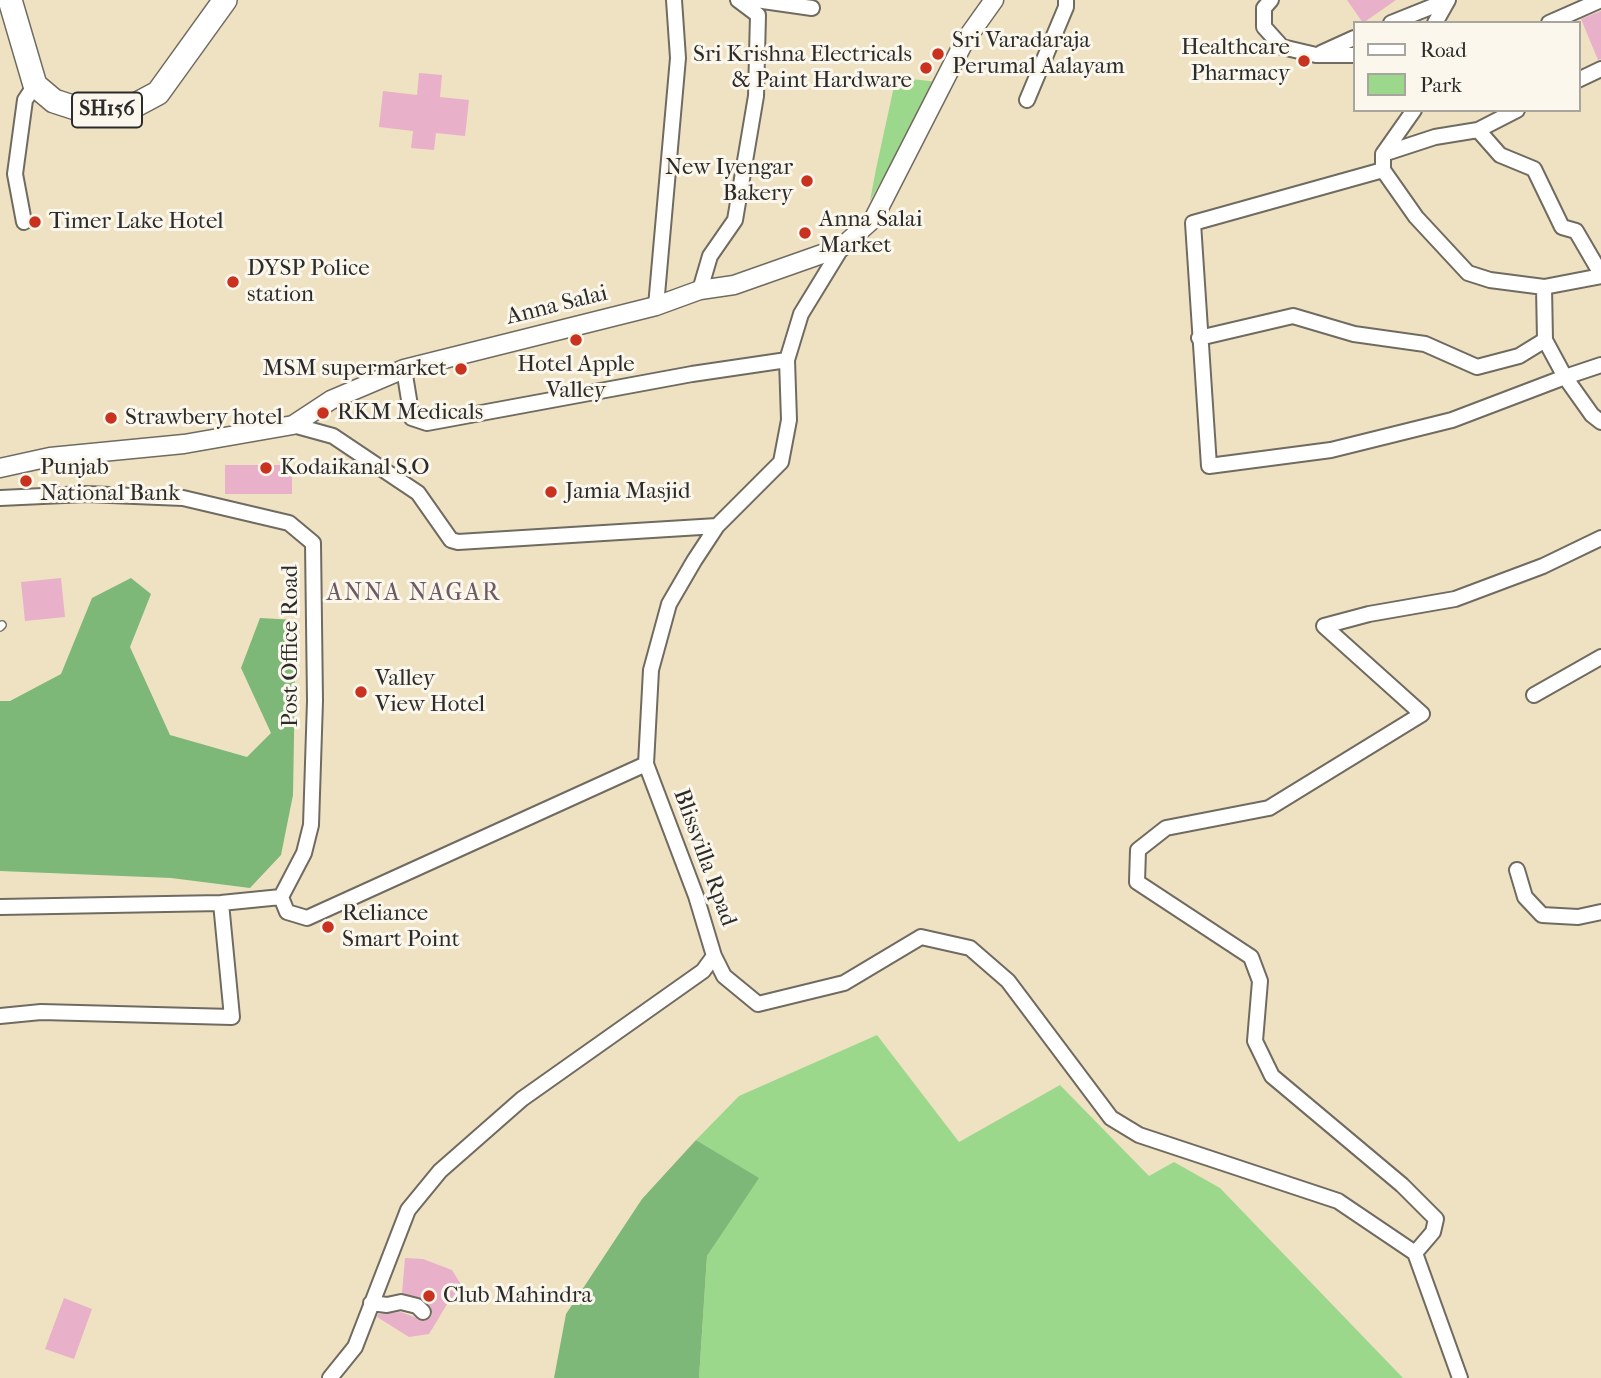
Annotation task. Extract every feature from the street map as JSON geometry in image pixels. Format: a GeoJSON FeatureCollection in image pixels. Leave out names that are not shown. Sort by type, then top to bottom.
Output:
{"type":"FeatureCollection","features":[{"type":"Feature","properties":{"kind":"main road"},"geometry":{"type":"LineString","coordinates":[[10,0],[35,85]]}},
{"type":"Feature","properties":{"kind":"main road","name":"SH156"},"geometry":{"type":"LineString","coordinates":[[35,85],[54,101],[88,112],[128,109],[158,93],[225,0]]}},
{"type":"Feature","properties":{"kind":"street"},"geometry":{"type":"LineString","coordinates":[[656,306],[678,58],[674,0]]}},
{"type":"Feature","properties":{"kind":"street"},"geometry":{"type":"LineString","coordinates":[[700,290],[710,256],[735,220],[756,96],[758,15],[738,0]]}},
{"type":"Feature","properties":{"kind":"street"},"geometry":{"type":"LineString","coordinates":[[756,0],[812,8]]}},
{"type":"Feature","properties":{"kind":"street","name":"Anna Salai"},"geometry":{"type":"LineString","coordinates":[[0,468],[50,457],[184,444],[293,425],[331,400],[404,369],[656,306],[700,290],[734,285],[842,247],[874,218],[964,42],[994,0]]}},
{"type":"Feature","properties":{"kind":"street"},"geometry":{"type":"LineString","coordinates":[[1027,100],[1066,7],[1066,0]]}},
{"type":"Feature","properties":{"kind":"street"},"geometry":{"type":"LineString","coordinates":[[1271,0],[1265,8],[1264,27],[1282,47],[1317,55],[1352,55]]}},
{"type":"Feature","properties":{"kind":"street"},"geometry":{"type":"LineString","coordinates":[[1554,21],[1601,0]]}},
{"type":"Feature","properties":{"kind":"street"},"geometry":{"type":"LineString","coordinates":[[1396,21],[1447,1]]}},
{"type":"Feature","properties":{"kind":"street"},"geometry":{"type":"LineString","coordinates":[[1436,21],[1447,1]]}},
{"type":"Feature","properties":{"kind":"street"},"geometry":{"type":"LineString","coordinates":[[1317,55],[1352,39]]}},
{"type":"Feature","properties":{"kind":"street"},"geometry":{"type":"LineString","coordinates":[[1580,79],[1601,69]]}},
{"type":"Feature","properties":{"kind":"street"},"geometry":{"type":"LineString","coordinates":[[24,222],[15,174],[25,100],[35,85]]}},
{"type":"Feature","properties":{"kind":"street"},"geometry":{"type":"LineString","coordinates":[[1413,112],[1383,154],[1383,170],[1416,217],[1468,273],[1490,280],[1544,287],[1601,275],[1576,232],[1562,227],[1534,169],[1500,155],[1478,130]]}},
{"type":"Feature","properties":{"kind":"street"},"geometry":{"type":"LineString","coordinates":[[1383,154],[1435,137],[1478,130],[1513,112]]}},
{"type":"Feature","properties":{"kind":"street"},"geometry":{"type":"LineString","coordinates":[[1383,170],[1193,223],[1209,466],[1331,450],[1452,420],[1601,365]]}},
{"type":"Feature","properties":{"kind":"street","name":"Blissvilla Rpad"},"geometry":{"type":"LineString","coordinates":[[330,1378],[355,1347],[408,1210],[440,1171],[522,1099],[703,971],[713,956],[696,895],[646,764],[651,670],[669,604],[717,526],[781,463],[789,420],[787,360],[801,314],[842,247]]}},
{"type":"Feature","properties":{"kind":"street"},"geometry":{"type":"LineString","coordinates":[[1544,287],[1545,340],[1565,377],[1592,415],[1601,422]]}},
{"type":"Feature","properties":{"kind":"street"},"geometry":{"type":"LineString","coordinates":[[1199,338],[1293,316],[1354,334],[1425,344],[1477,367],[1519,356],[1545,340]]}},
{"type":"Feature","properties":{"kind":"street"},"geometry":{"type":"LineString","coordinates":[[404,369],[412,418],[427,423],[450,421],[692,374],[787,360]]}},
{"type":"Feature","properties":{"kind":"street"},"geometry":{"type":"LineString","coordinates":[[293,425],[333,436],[418,493],[451,540],[458,542],[717,526]]}},
{"type":"Feature","properties":{"kind":"street","name":"Post Office Road"},"geometry":{"type":"LineString","coordinates":[[0,498],[86,494],[183,498],[289,523],[313,543],[315,701],[310,825],[304,853],[281,897]]}},
{"type":"Feature","properties":{"kind":"street"},"geometry":{"type":"LineString","coordinates":[[1415,1253],[1433,1232],[1436,1219],[1402,1185],[1272,1076],[1255,1041],[1261,981],[1251,957],[1137,882],[1138,850],[1166,828],[1269,808],[1422,714],[1324,626],[1369,614],[1455,599],[1543,566],[1601,538]]}},
{"type":"Feature","properties":{"kind":"street"},"geometry":{"type":"LineString","coordinates":[[1534,695],[1601,657]]}},
{"type":"Feature","properties":{"kind":"street"},"geometry":{"type":"LineString","coordinates":[[0,907],[221,903],[281,897],[287,912],[307,918],[646,764]]}},
{"type":"Feature","properties":{"kind":"street"},"geometry":{"type":"LineString","coordinates":[[1517,870],[1525,897],[1542,915],[1578,917],[1601,912]]}},
{"type":"Feature","properties":{"kind":"street"},"geometry":{"type":"LineString","coordinates":[[0,1016],[41,1012],[232,1017],[221,903]]}},
{"type":"Feature","properties":{"kind":"street"},"geometry":{"type":"LineString","coordinates":[[713,956],[724,976],[758,1004],[844,983],[920,937],[970,948],[1008,981],[1111,1118],[1139,1135],[1338,1200],[1415,1253],[1433,1294],[1460,1378]]}},
{"type":"Feature","properties":{"kind":"street"},"geometry":{"type":"LineString","coordinates":[[371,1303],[387,1305],[401,1301],[417,1306],[423,1312]]}},
{"type":"Feature","properties":{"kind":"green space"},"geometry":{"type":"Polygon","coordinates":[[[896,77],[937,82],[870,201],[876,169],[896,77]]]}},
{"type":"Feature","properties":{"kind":"green space"},"geometry":{"type":"Polygon","coordinates":[[[131,578],[151,594],[130,647],[170,735],[247,757],[271,733],[241,668],[260,618],[296,620],[293,795],[281,855],[250,888],[171,878],[0,871],[0,701],[10,701],[61,674],[92,598],[131,578]]]}},
{"type":"Feature","properties":{"kind":"green space"},"geometry":{"type":"Polygon","coordinates":[[[877,1035],[959,1142],[1060,1085],[1149,1176],[1174,1162],[1220,1188],[1403,1378],[699,1378],[707,1256],[758,1178],[696,1140],[739,1096],[877,1035]]]}},
{"type":"Feature","properties":{"kind":"green space"},"geometry":{"type":"Polygon","coordinates":[[[696,1140],[759,1178],[707,1256],[699,1378],[554,1378],[566,1314],[642,1199],[696,1140]]]}},
{"type":"Feature","properties":{"kind":"building"},"geometry":{"type":"Polygon","coordinates":[[[1347,0],[1396,0],[1366,21],[1362,21],[1347,0]]]}},
{"type":"Feature","properties":{"kind":"building"},"geometry":{"type":"Polygon","coordinates":[[[1601,11],[1601,59],[1598,60],[1581,19],[1601,11]]]}},
{"type":"Feature","properties":{"kind":"building"},"geometry":{"type":"Polygon","coordinates":[[[419,73],[442,75],[440,97],[469,100],[465,136],[436,133],[434,150],[411,148],[413,131],[379,127],[383,91],[417,95],[419,73]]]}},
{"type":"Feature","properties":{"kind":"building"},"geometry":{"type":"Polygon","coordinates":[[[225,465],[292,465],[292,494],[225,494],[225,465]]]}},
{"type":"Feature","properties":{"kind":"building"},"geometry":{"type":"Polygon","coordinates":[[[61,578],[65,617],[25,621],[21,582],[61,578]]]}},
{"type":"Feature","properties":{"kind":"building","name":"Club Mahindra"},"geometry":{"type":"Polygon","coordinates":[[[405,1258],[423,1259],[452,1270],[465,1291],[449,1301],[429,1334],[409,1337],[377,1317],[378,1314],[401,1312],[425,1321],[432,1315],[432,1309],[423,1299],[402,1293],[405,1258]]]}},
{"type":"Feature","properties":{"kind":"building"},"geometry":{"type":"Polygon","coordinates":[[[64,1298],[92,1309],[74,1359],[45,1349],[64,1298]]]}},
{"type":"Feature","properties":{"kind":"place","name":"Sri Varadaraja Perumal Aalayam"},"geometry":{"type":"Point","coordinates":[938,54]}},
{"type":"Feature","properties":{"kind":"place","name":"Healthcare Pharmacy"},"geometry":{"type":"Point","coordinates":[1304,61]}},
{"type":"Feature","properties":{"kind":"place","name":"Sri Krishna Electricals & Paint Hardware"},"geometry":{"type":"Point","coordinates":[926,68]}},
{"type":"Feature","properties":{"kind":"place","name":"New Iyengar Bakery"},"geometry":{"type":"Point","coordinates":[807,181]}},
{"type":"Feature","properties":{"kind":"place","name":"Timer Lake Hotel"},"geometry":{"type":"Point","coordinates":[35,222]}},
{"type":"Feature","properties":{"kind":"place","name":"Anna Salai Market"},"geometry":{"type":"Point","coordinates":[805,233]}},
{"type":"Feature","properties":{"kind":"place","name":"DYSP Police station"},"geometry":{"type":"Point","coordinates":[233,282]}},
{"type":"Feature","properties":{"kind":"place","name":"Hotel Apple Valley"},"geometry":{"type":"Point","coordinates":[576,340]}},
{"type":"Feature","properties":{"kind":"place","name":"MSM supermarket"},"geometry":{"type":"Point","coordinates":[461,369]}},
{"type":"Feature","properties":{"kind":"place","name":"RKM Medicals"},"geometry":{"type":"Point","coordinates":[323,413]}},
{"type":"Feature","properties":{"kind":"place","name":"Strawbery hotel"},"geometry":{"type":"Point","coordinates":[111,418]}},
{"type":"Feature","properties":{"kind":"place","name":"Kodaikanal S.O"},"geometry":{"type":"Point","coordinates":[266,468]}},
{"type":"Feature","properties":{"kind":"place","name":"Punjab National Bank"},"geometry":{"type":"Point","coordinates":[26,481]}},
{"type":"Feature","properties":{"kind":"place","name":"Jamia Masjid"},"geometry":{"type":"Point","coordinates":[551,492]}},
{"type":"Feature","properties":{"kind":"place","name":"Valley View Hotel"},"geometry":{"type":"Point","coordinates":[361,692]}},
{"type":"Feature","properties":{"kind":"place","name":"Reliance Smart Point"},"geometry":{"type":"Point","coordinates":[328,927]}},
{"type":"Feature","properties":{"kind":"place","name":"Club Mahindra"},"geometry":{"type":"Point","coordinates":[429,1296]}},
{"type":"Feature","properties":{"kind":"district","name":"ANNA NAGAR"},"geometry":{"type":"Point","coordinates":[414,594]}}]}
